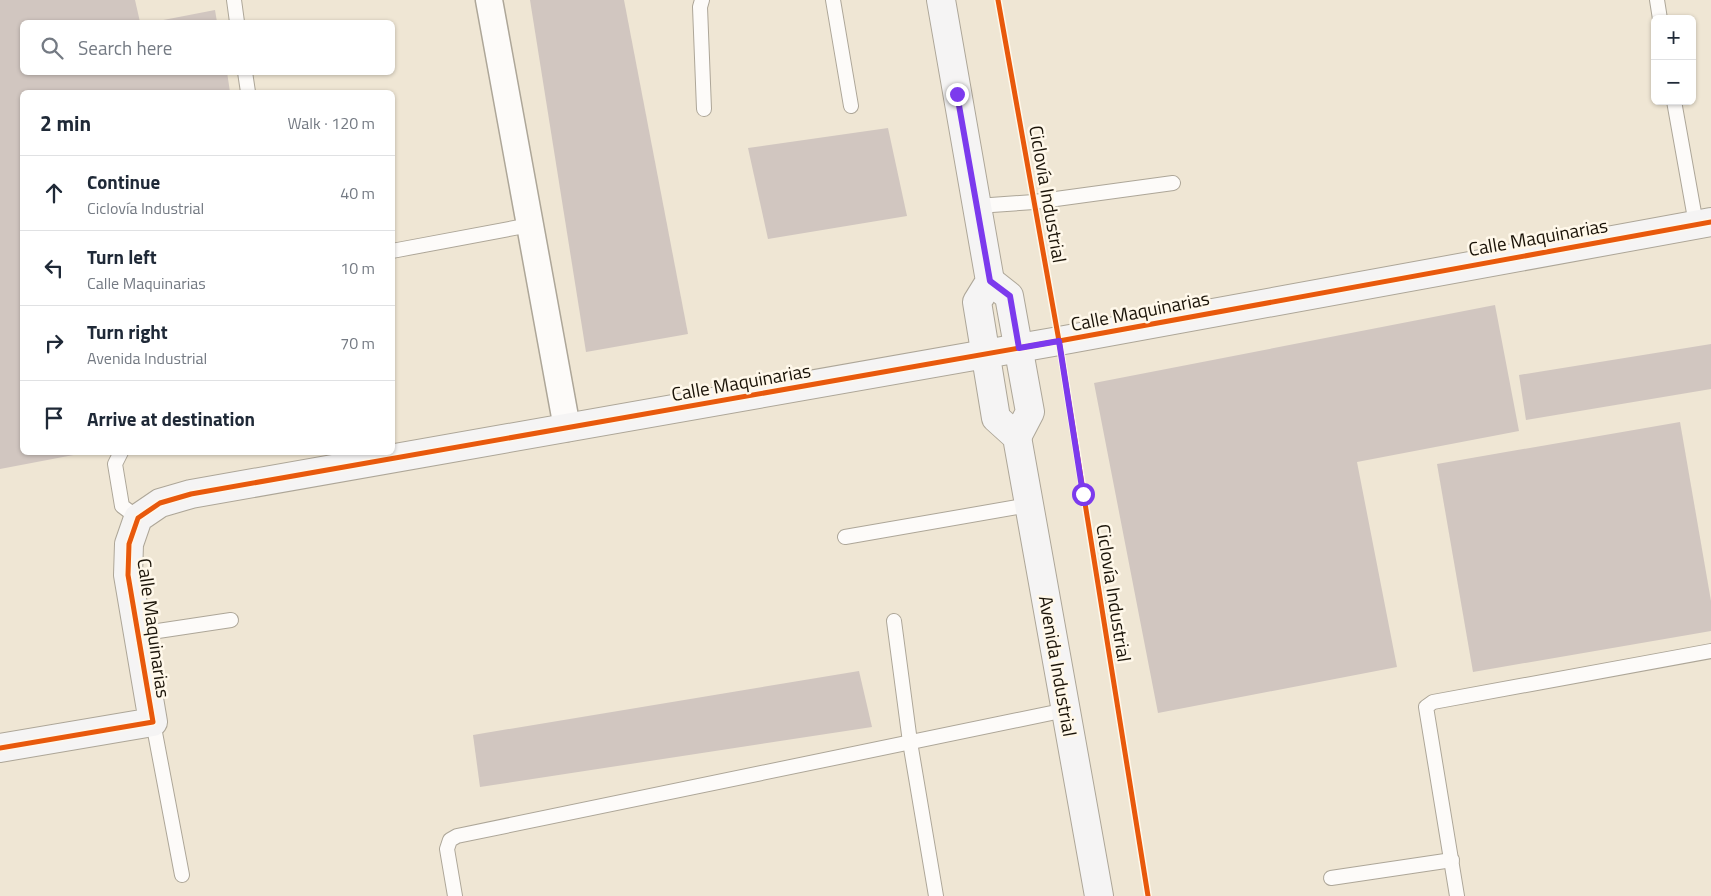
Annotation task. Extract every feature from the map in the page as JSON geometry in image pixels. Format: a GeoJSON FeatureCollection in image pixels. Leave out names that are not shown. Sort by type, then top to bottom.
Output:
{"type":"FeatureCollection","features":[{"type":"Feature","properties":{"kind":"street"},"geometry":{"type":"LineString","coordinates":[[489,0],[567,428]]}},
{"type":"Feature","properties":{"kind":"street"},"geometry":{"type":"LineString","coordinates":[[941,0],[990,281],[977,302],[996,418],[1017,437],[1030,412],[1019,348],[1010,296],[990,281]]}},
{"type":"Feature","properties":{"kind":"street","name":"Calle Maquinarias"},"geometry":{"type":"LineString","coordinates":[[0,748],[153,722],[128,575],[129,544],[138,518],[160,503],[192,494],[986,354],[1704,223]]}},
{"type":"Feature","properties":{"kind":"street","name":"Avenida Industrial"},"geometry":{"type":"LineString","coordinates":[[1017,437],[1099,896]]}},
{"type":"Feature","properties":{"kind":"lane"},"geometry":{"type":"LineString","coordinates":[[234,0],[237,20]]}},
{"type":"Feature","properties":{"kind":"lane"},"geometry":{"type":"LineString","coordinates":[[702,0],[700,7],[704,108]]}},
{"type":"Feature","properties":{"kind":"lane"},"geometry":{"type":"LineString","coordinates":[[833,0],[851,106]]}},
{"type":"Feature","properties":{"kind":"lane"},"geometry":{"type":"LineString","coordinates":[[1657,0],[1659,15]]}},
{"type":"Feature","properties":{"kind":"lane"},"geometry":{"type":"LineString","coordinates":[[245,75],[248,90]]}},
{"type":"Feature","properties":{"kind":"lane"},"geometry":{"type":"LineString","coordinates":[[1675,105],[1704,223]]}},
{"type":"Feature","properties":{"kind":"lane"},"geometry":{"type":"LineString","coordinates":[[977,206],[1034,202],[1173,184]]}},
{"type":"Feature","properties":{"kind":"lane"},"geometry":{"type":"LineString","coordinates":[[395,250],[530,225]]}},
{"type":"Feature","properties":{"kind":"lane"},"geometry":{"type":"LineString","coordinates":[[120,455],[115,464],[122,506],[138,518]]}},
{"type":"Feature","properties":{"kind":"lane"},"geometry":{"type":"LineString","coordinates":[[845,537],[1029,505]]}},
{"type":"Feature","properties":{"kind":"lane"},"geometry":{"type":"LineString","coordinates":[[138,634],[231,620]]}},
{"type":"Feature","properties":{"kind":"lane"},"geometry":{"type":"LineString","coordinates":[[894,621],[910,742],[936,896]]}},
{"type":"Feature","properties":{"kind":"lane"},"geometry":{"type":"LineString","coordinates":[[1457,896],[1426,707],[1433,702],[1711,651]]}},
{"type":"Feature","properties":{"kind":"lane"},"geometry":{"type":"LineString","coordinates":[[455,896],[446,849],[450,840],[458,836],[1066,710]]}},
{"type":"Feature","properties":{"kind":"lane"},"geometry":{"type":"LineString","coordinates":[[153,722],[182,876]]}},
{"type":"Feature","properties":{"kind":"lane"},"geometry":{"type":"LineString","coordinates":[[1330,878],[1452,860]]}},
{"type":"Feature","properties":{"kind":"building"},"geometry":{"type":"Polygon","coordinates":[[[0,0],[135,0],[140,20],[20,20],[20,75],[227,75],[230,90],[20,90],[20,455],[74,455],[0,469],[0,0]]]}},
{"type":"Feature","properties":{"kind":"building"},"geometry":{"type":"Polygon","coordinates":[[[530,0],[624,0],[688,334],[586,352],[530,0]]]}},
{"type":"Feature","properties":{"kind":"building"},"geometry":{"type":"Polygon","coordinates":[[[215,10],[217,20],[163,20],[215,10]]]}},
{"type":"Feature","properties":{"kind":"building"},"geometry":{"type":"Polygon","coordinates":[[[888,128],[907,216],[768,239],[748,148],[888,128]]]}},
{"type":"Feature","properties":{"kind":"building"},"geometry":{"type":"Polygon","coordinates":[[[1495,305],[1519,431],[1357,462],[1397,667],[1158,713],[1094,383],[1495,305]]]}},
{"type":"Feature","properties":{"kind":"building"},"geometry":{"type":"Polygon","coordinates":[[[1711,344],[1711,389],[1526,420],[1519,375],[1711,344]]]}},
{"type":"Feature","properties":{"kind":"building"},"geometry":{"type":"Polygon","coordinates":[[[1680,422],[1711,601],[1711,631],[1473,672],[1437,464],[1680,422]]]}},
{"type":"Feature","properties":{"kind":"building"},"geometry":{"type":"Polygon","coordinates":[[[859,671],[872,727],[480,787],[473,735],[859,671]]]}},
{"type":"Feature","properties":{"kind":"cycle path","name":"Ciclovía Industrial"},"geometry":{"type":"LineString","coordinates":[[998,0],[1059,341],[1148,896]]}},
{"type":"Feature","properties":{"kind":"cycle path"},"geometry":{"type":"LineString","coordinates":[[0,748],[153,722],[128,575],[129,544],[138,518],[160,503],[191,494],[1059,341],[1711,222]]}},
{"type":"Feature","properties":{"kind":"route"},"geometry":{"type":"LineString","coordinates":[[957,94],[990,281],[1010,296],[1019,348],[1059,341],[1083,494]]}}]}
